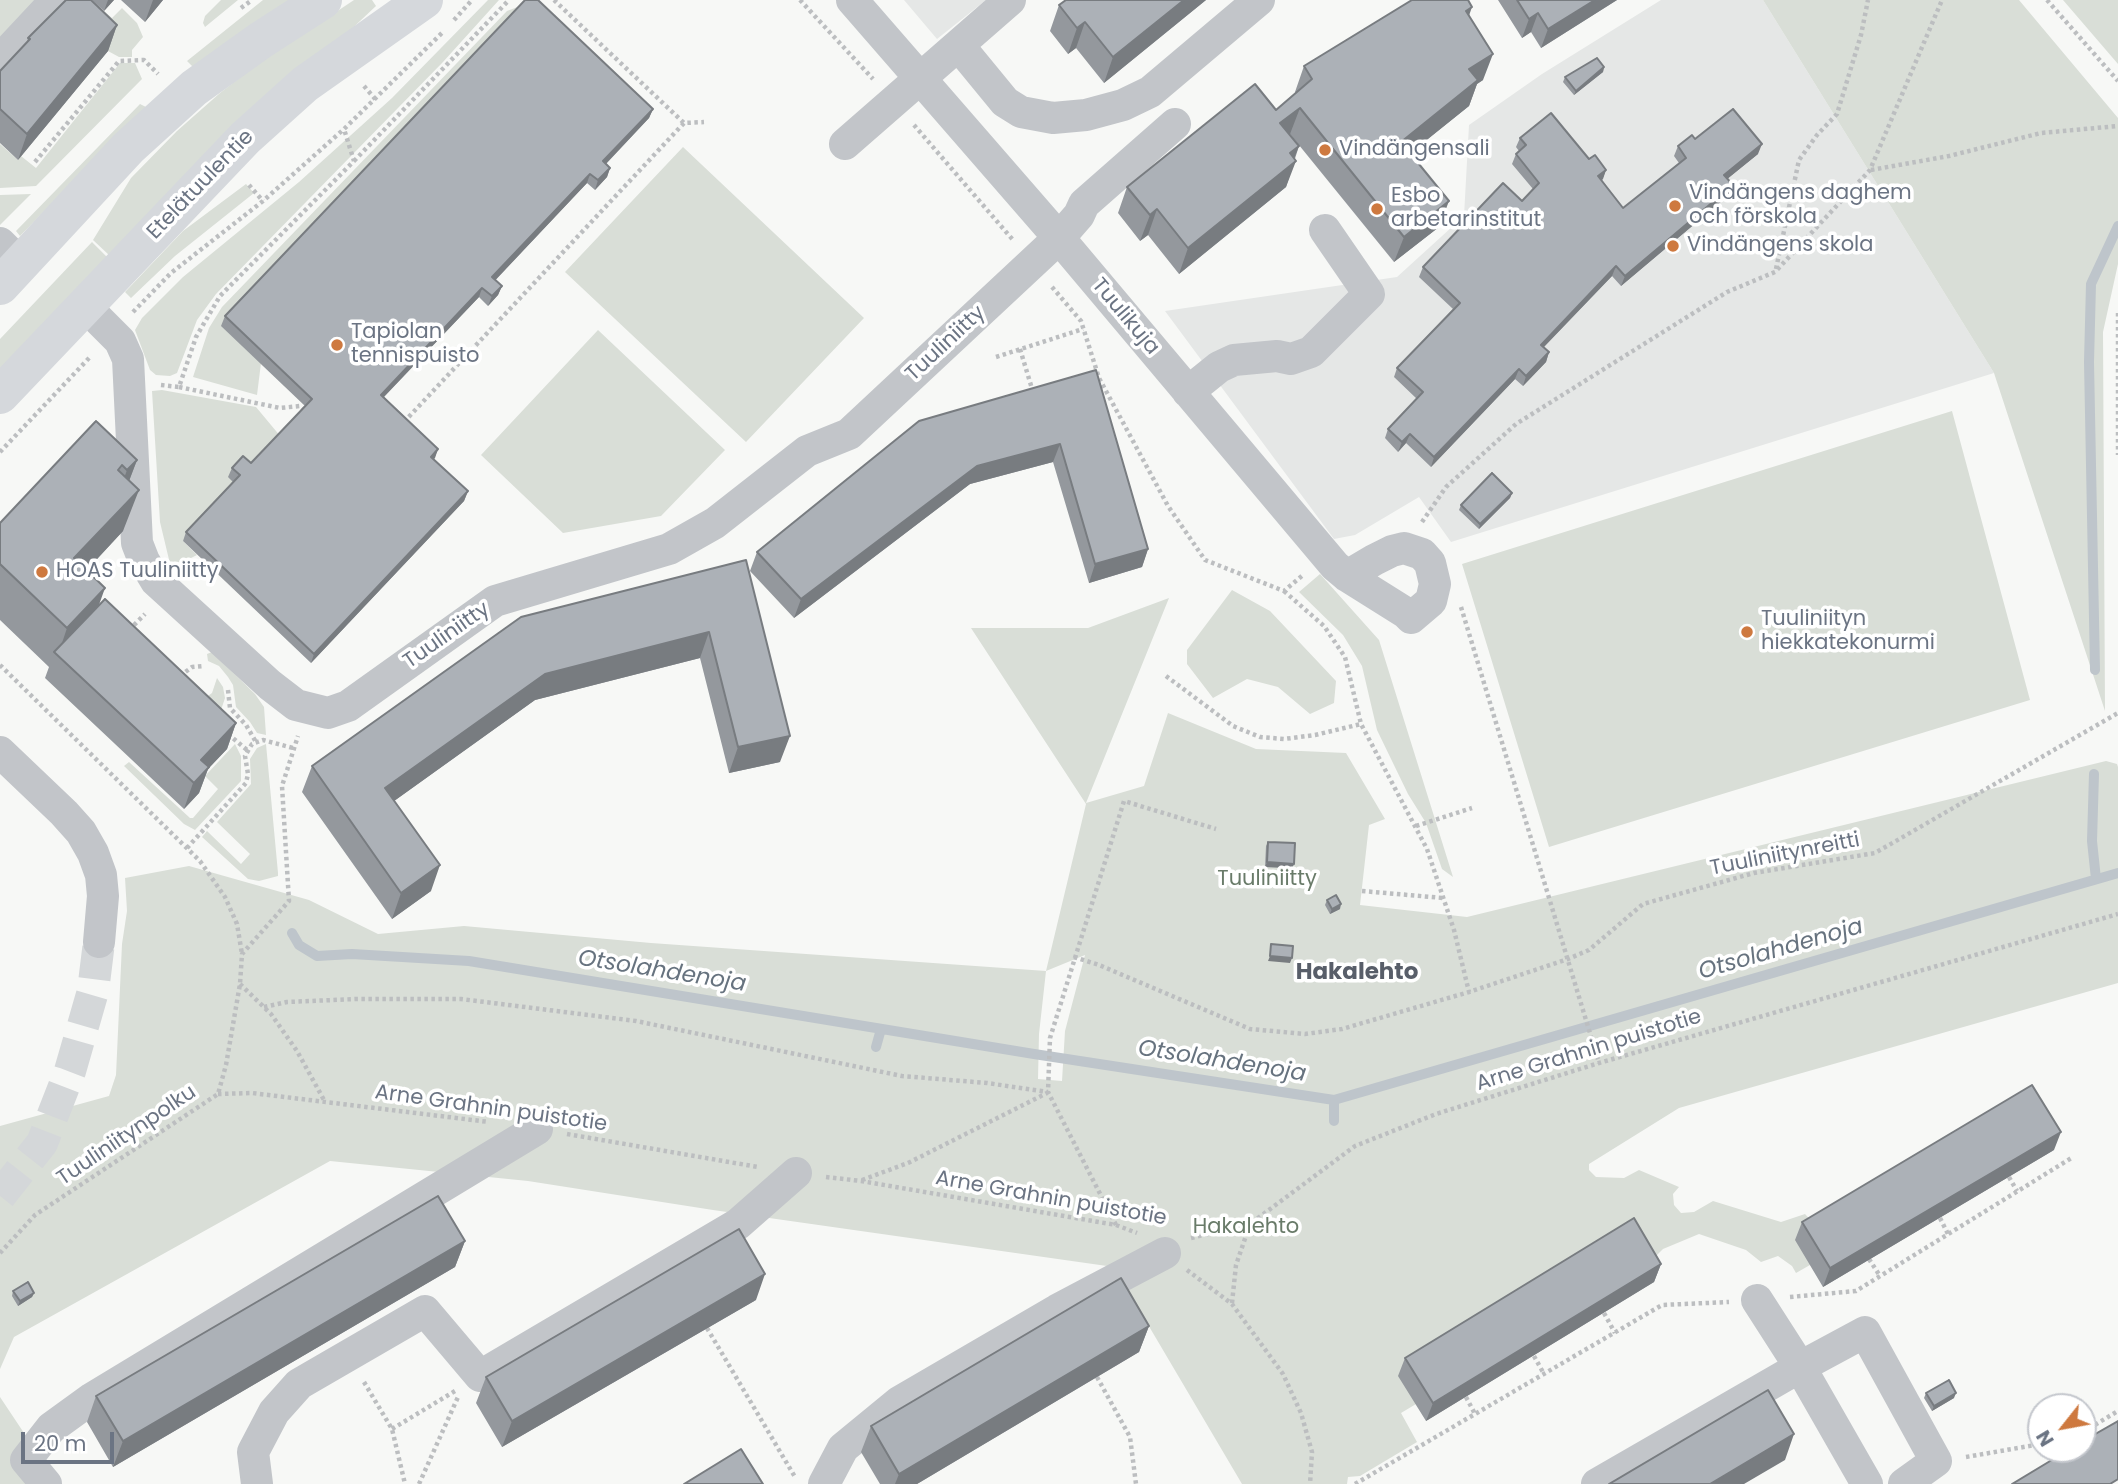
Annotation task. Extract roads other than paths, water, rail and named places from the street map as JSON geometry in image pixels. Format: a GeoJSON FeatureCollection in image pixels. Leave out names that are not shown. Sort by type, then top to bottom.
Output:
{"type":"FeatureCollection","features":[{"type":"Feature","properties":{"kind":"main road"},"geometry":{"type":"LineString","coordinates":[[7,264],[194,88],[323,0]]}},
{"type":"Feature","properties":{"kind":"main road","name":"Etelätuulentie"},"geometry":{"type":"LineString","coordinates":[[0,395],[245,138],[305,84],[424,0]]}},
{"type":"Feature","properties":{"kind":"street"},"geometry":{"type":"LineString","coordinates":[[0,60],[56,0]]}},
{"type":"Feature","properties":{"kind":"street","name":"Tuulikuja"},"geometry":{"type":"LineString","coordinates":[[852,0],[1059,238],[1335,566],[1347,576],[1412,618],[1432,601],[1435,584],[1430,563],[1422,554],[1404,548],[1392,551],[1347,576]]}},
{"type":"Feature","properties":{"kind":"street"},"geometry":{"type":"LineString","coordinates":[[845,144],[1010,0]]}},
{"type":"Feature","properties":{"kind":"street"},"geometry":{"type":"LineString","coordinates":[[959,46],[1005,102],[1021,112],[1053,118],[1086,115],[1123,105],[1150,92],[1259,0]]}},
{"type":"Feature","properties":{"kind":"street","name":"Tuuliniitty"},"geometry":{"type":"LineString","coordinates":[[85,306],[113,333],[125,349],[137,543],[144,561],[156,581],[270,685],[296,705],[328,713],[348,706],[495,601],[669,549],[715,523],[807,451],[849,434],[1059,238],[1079,215],[1084,204],[1175,124]]}},
{"type":"Feature","properties":{"kind":"street"},"geometry":{"type":"LineString","coordinates":[[1188,392],[1219,367],[1234,360],[1277,356],[1291,359],[1311,352],[1369,294],[1325,230]]}},
{"type":"Feature","properties":{"kind":"street"},"geometry":{"type":"LineString","coordinates":[[0,752],[64,813],[81,832],[93,853],[101,875],[103,896],[99,942]]}},
{"type":"Feature","properties":{"kind":"street"},"geometry":{"type":"LineString","coordinates":[[47,1484],[26,1460],[51,1428],[71,1413],[537,1129]]}},
{"type":"Feature","properties":{"kind":"street"},"geometry":{"type":"LineString","coordinates":[[257,1484],[253,1452],[274,1412],[299,1384],[348,1355],[425,1311],[480,1376],[738,1224],[796,1173]]}},
{"type":"Feature","properties":{"kind":"street"},"geometry":{"type":"LineString","coordinates":[[824,1484],[843,1448],[899,1402],[1057,1310],[1165,1241]]}},
{"type":"Feature","properties":{"kind":"street"},"geometry":{"type":"LineString","coordinates":[[1757,1300],[1800,1367],[1867,1484]]}},
{"type":"Feature","properties":{"kind":"street"},"geometry":{"type":"LineString","coordinates":[[1597,1484],[1865,1332],[1936,1461],[1904,1484]]}},
{"type":"Feature","properties":{"kind":"waterway"},"geometry":{"type":"LineString","coordinates":[[2095,670],[2089,362],[2091,284],[2118,226]]}},
{"type":"Feature","properties":{"kind":"waterway"},"geometry":{"type":"LineString","coordinates":[[2094,774],[2092,841],[2096,879]]}},
{"type":"Feature","properties":{"kind":"waterway","name":"Otsolahdenoja"},"geometry":{"type":"LineString","coordinates":[[292,933],[299,945],[317,956],[352,954],[469,961],[1034,1054],[1334,1100],[2118,873]]}},
{"type":"Feature","properties":{"kind":"waterway"},"geometry":{"type":"LineString","coordinates":[[876,1047],[881,1029]]}},
{"type":"Feature","properties":{"kind":"waterway"},"geometry":{"type":"LineString","coordinates":[[1334,1100],[1334,1121]]}},
{"type":"Feature","properties":{"kind":"tunnel"},"geometry":{"type":"LineString","coordinates":[[0,1196],[42,1143],[70,1071],[93,991],[99,942]]}},
{"type":"Feature","properties":{"kind":"place","name":"Vindängensali"},"geometry":{"type":"Point","coordinates":[1325,150]}},
{"type":"Feature","properties":{"kind":"place","name":"Vindängens daghem och förskola"},"geometry":{"type":"Point","coordinates":[1675,206]}},
{"type":"Feature","properties":{"kind":"place","name":"Esbo arbetarinstitut"},"geometry":{"type":"Point","coordinates":[1377,209]}},
{"type":"Feature","properties":{"kind":"place","name":"Vindängens skola"},"geometry":{"type":"Point","coordinates":[1673,246]}},
{"type":"Feature","properties":{"kind":"place","name":"Tapiolan tennispuisto"},"geometry":{"type":"Point","coordinates":[337,345]}},
{"type":"Feature","properties":{"kind":"place","name":"HOAS Tuuliniitty"},"geometry":{"type":"Point","coordinates":[42,572]}},
{"type":"Feature","properties":{"kind":"place","name":"Tuuliniityn hiekkatekonurmi"},"geometry":{"type":"Point","coordinates":[1747,632]}},
{"type":"Feature","properties":{"kind":"district","name":"Hakalehto"},"geometry":{"type":"Point","coordinates":[1357,973]}}]}
